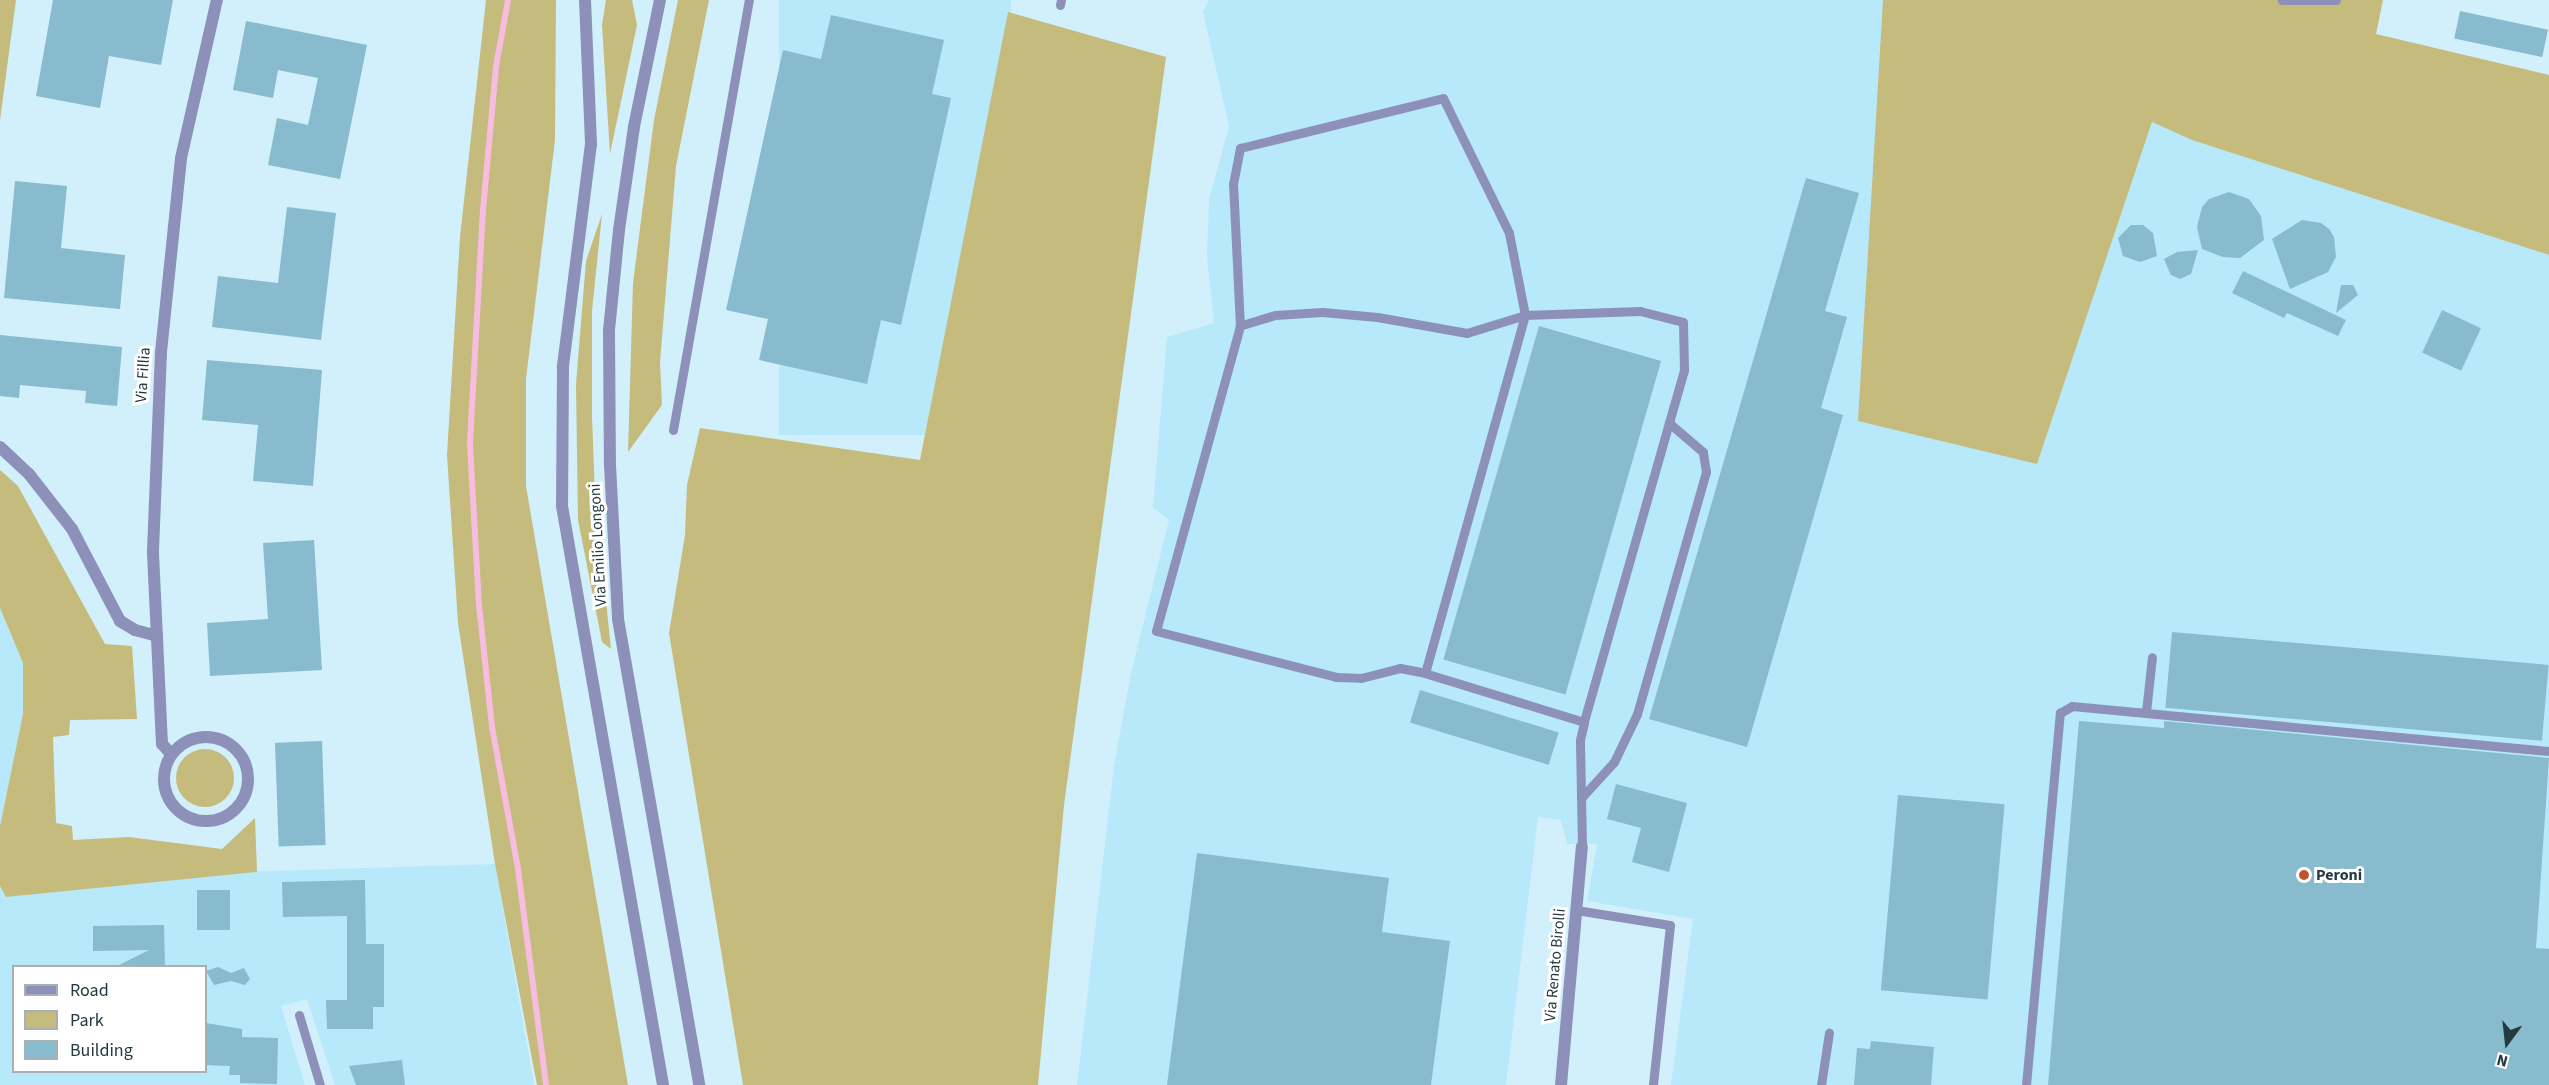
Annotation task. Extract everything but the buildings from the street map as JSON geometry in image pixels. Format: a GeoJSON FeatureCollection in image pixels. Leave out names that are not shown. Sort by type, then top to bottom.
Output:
{"type":"FeatureCollection","features":[{"type":"Feature","properties":{"kind":"street","name":"Via Fillia"},"geometry":{"type":"LineString","coordinates":[[171,754],[162,744],[153,472],[171,235],[181,158],[217,0]]}},
{"type":"Feature","properties":{"kind":"street","name":"Via Emilio Longoni"},"geometry":{"type":"LineString","coordinates":[[585,0],[591,144],[563,368],[562,506],[663,1085]]}},
{"type":"Feature","properties":{"kind":"street","name":"Via Emilio Longoni"},"geometry":{"type":"LineString","coordinates":[[660,0],[634,127],[619,230],[609,331],[610,465],[618,619],[699,1085]]}},
{"type":"Feature","properties":{"kind":"street"},"geometry":{"type":"LineString","coordinates":[[0,447],[29,474],[72,529],[120,621],[157,636]]}},
{"type":"Feature","properties":{"kind":"street"},"geometry":{"type":"LineString","coordinates":[[208,736],[234,747],[248,772],[243,800],[234,811],[208,822],[180,813],[165,792],[165,766],[171,754],[194,738],[208,736]]}},
{"type":"Feature","properties":{"kind":"street","name":"Via Renato Birolli"},"geometry":{"type":"LineString","coordinates":[[1561,1085],[1582,847]]}},
{"type":"Feature","properties":{"kind":"lane"},"geometry":{"type":"LineString","coordinates":[[673,430],[749,0]]}},
{"type":"Feature","properties":{"kind":"lane"},"geometry":{"type":"LineString","coordinates":[[2282,0],[2336,0]]}},
{"type":"Feature","properties":{"kind":"lane"},"geometry":{"type":"LineString","coordinates":[[1425,673],[1525,315],[1509,233],[1443,98],[1240,148],[1233,184],[1240,326],[1155,631],[1336,677],[1361,678],[1400,668],[1425,673],[1584,722]]}},
{"type":"Feature","properties":{"kind":"lane"},"geometry":{"type":"LineString","coordinates":[[1240,326],[1275,315],[1322,312],[1377,317],[1467,333],[1525,315],[1640,311],[1683,322],[1684,370],[1580,740],[1582,847]]}},
{"type":"Feature","properties":{"kind":"lane"},"geometry":{"type":"LineString","coordinates":[[1582,797],[1614,762],[1637,714],[1706,472],[1703,452],[1669,423]]}},
{"type":"Feature","properties":{"kind":"lane"},"geometry":{"type":"LineString","coordinates":[[2146,712],[2152,657]]}},
{"type":"Feature","properties":{"kind":"lane"},"geometry":{"type":"LineString","coordinates":[[2026,1085],[2060,713],[2072,706],[2549,751]]}},
{"type":"Feature","properties":{"kind":"lane"},"geometry":{"type":"LineString","coordinates":[[1576,910],[1670,925],[1653,1085]]}},
{"type":"Feature","properties":{"kind":"lane"},"geometry":{"type":"LineString","coordinates":[[299,1015],[320,1085]]}},
{"type":"Feature","properties":{"kind":"lane"},"geometry":{"type":"LineString","coordinates":[[1821,1085],[1829,1033]]}},
{"type":"Feature","properties":{"kind":"shaded area"},"geometry":{"type":"Polygon","coordinates":[[[779,0],[1011,0],[1011,435],[779,435],[779,0]]]}},
{"type":"Feature","properties":{"kind":"shaded area"},"geometry":{"type":"Polygon","coordinates":[[[1209,0],[1884,0],[2037,464],[2152,122],[2192,140],[2549,255],[2549,1085],[1671,1085],[1693,919],[1587,901],[1597,844],[1567,844],[1561,820],[1538,817],[1506,1085],[1077,1085],[1114,766],[1131,673],[1169,520],[1153,507],[1167,337],[1214,323],[1207,257],[1209,200],[1229,126],[1203,12],[1209,0]]]}},
{"type":"Feature","properties":{"kind":"shaded area"},"geometry":{"type":"Polygon","coordinates":[[[0,608],[23,663],[23,714],[0,826],[0,608]]]}},
{"type":"Feature","properties":{"kind":"shaded area"},"geometry":{"type":"Polygon","coordinates":[[[495,864],[534,1085],[335,1085],[307,999],[281,1006],[305,1085],[0,1085],[0,886],[7,897],[240,872],[495,864]]]}},
{"type":"Feature","properties":{"kind":"green space"},"geometry":{"type":"Polygon","coordinates":[[[0,0],[16,0],[0,120],[0,0]]]}},
{"type":"Feature","properties":{"kind":"green space"},"geometry":{"type":"Polygon","coordinates":[[[486,0],[556,0],[555,140],[526,379],[526,486],[628,1085],[537,1085],[495,864],[458,623],[447,455],[460,237],[486,0]]]}},
{"type":"Feature","properties":{"kind":"green space"},"geometry":{"type":"Polygon","coordinates":[[[606,0],[632,0],[637,25],[610,154],[602,25],[606,0]]]}},
{"type":"Feature","properties":{"kind":"green space"},"geometry":{"type":"Polygon","coordinates":[[[678,0],[709,0],[676,166],[660,362],[662,405],[628,452],[633,283],[654,120],[678,0]]]}},
{"type":"Feature","properties":{"kind":"green space"},"geometry":{"type":"Polygon","coordinates":[[[1883,0],[2383,0],[2376,34],[2549,75],[2549,255],[2192,140],[2152,122],[2037,464],[1858,421],[1883,0]]]}},
{"type":"Feature","properties":{"kind":"green space"},"geometry":{"type":"Polygon","coordinates":[[[1008,12],[1166,57],[1064,805],[1038,1085],[743,1085],[669,633],[685,535],[687,485],[700,428],[920,460],[1008,12]]]}},
{"type":"Feature","properties":{"kind":"green space"},"geometry":{"type":"Polygon","coordinates":[[[602,214],[592,311],[592,416],[595,496],[611,649],[602,642],[578,520],[576,384],[586,261],[602,214]]]}},
{"type":"Feature","properties":{"kind":"green space"},"geometry":{"type":"Polygon","coordinates":[[[0,470],[18,486],[105,644],[132,646],[137,719],[70,720],[69,735],[53,737],[56,823],[72,826],[73,840],[129,837],[222,849],[255,818],[257,872],[6,897],[0,886],[0,826],[23,714],[23,663],[0,608],[0,470]]]}},
{"type":"Feature","properties":{"kind":"green space"},"geometry":{"type":"Polygon","coordinates":[[[199,749],[211,749],[226,757],[234,772],[234,784],[226,799],[211,807],[199,807],[184,799],[176,784],[176,772],[184,757],[199,749]]]}},
{"type":"Feature","properties":{"kind":"waterway"},"geometry":{"type":"LineString","coordinates":[[508,0],[496,67],[483,209],[470,445],[479,605],[492,727],[518,869],[546,1085]]}},
{"type":"Feature","properties":{"kind":"place","name":"Peroni"},"geometry":{"type":"Point","coordinates":[2304,875]}}]}
